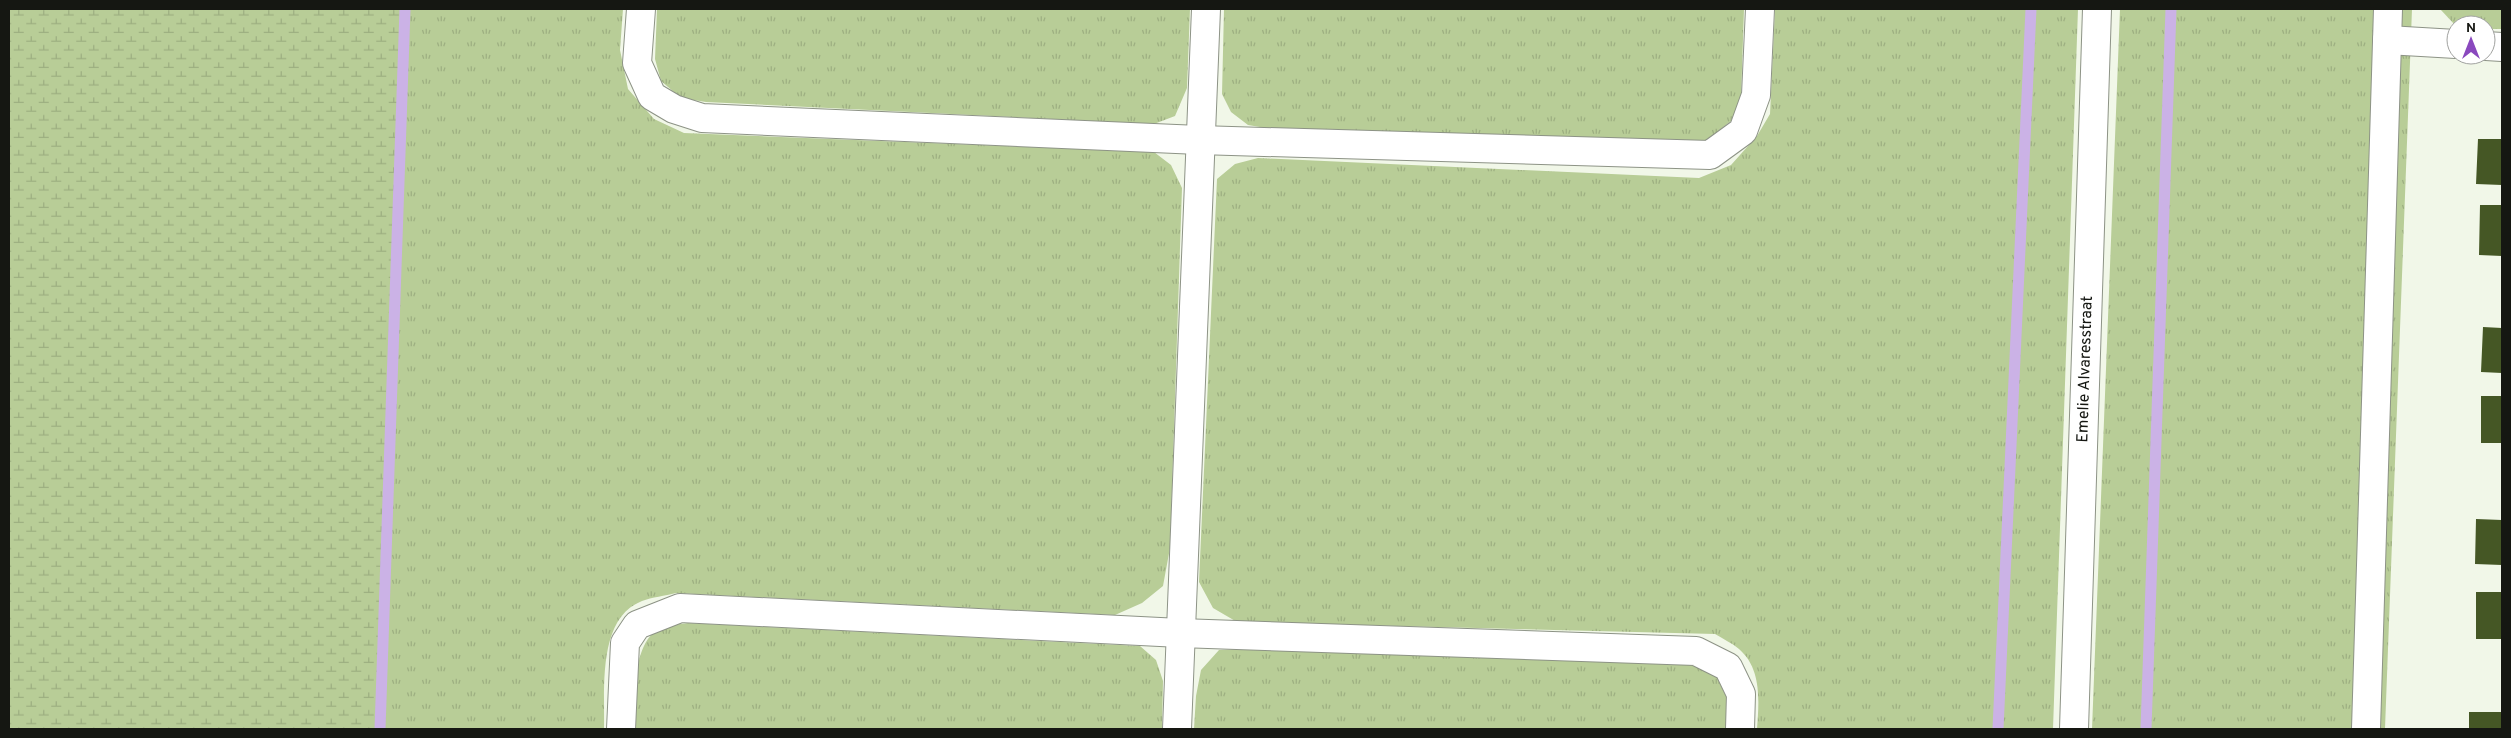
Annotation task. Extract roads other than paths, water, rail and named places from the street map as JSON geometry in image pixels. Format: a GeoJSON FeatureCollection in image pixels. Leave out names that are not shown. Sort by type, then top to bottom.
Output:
{"type":"FeatureCollection","features":[{"type":"Feature","properties":{"kind":"street"},"geometry":{"type":"LineString","coordinates":[[641,9],[637,63],[652,96],[674,109],[702,118],[1200,140],[1710,155],[1743,131],[1756,94],[1760,9]]}},
{"type":"Feature","properties":{"kind":"street"},"geometry":{"type":"LineString","coordinates":[[1177,729],[1206,9]]}},
{"type":"Feature","properties":{"kind":"street","name":"Emelie Alvaresstraat"},"geometry":{"type":"LineString","coordinates":[[2074,729],[2097,9]]}},
{"type":"Feature","properties":{"kind":"street"},"geometry":{"type":"LineString","coordinates":[[2366,729],[2388,9]]}},
{"type":"Feature","properties":{"kind":"street"},"geometry":{"type":"LineString","coordinates":[[2387,40],[2446,43]]}},
{"type":"Feature","properties":{"kind":"street"},"geometry":{"type":"LineString","coordinates":[[621,729],[625,643],[637,626],[680,608],[1180,633],[1696,651],[1728,667],[1741,694],[1740,729]]}},
{"type":"Feature","properties":{"kind":"waterway"},"geometry":{"type":"LineString","coordinates":[[380,729],[405,9]]}},
{"type":"Feature","properties":{"kind":"waterway"},"geometry":{"type":"LineString","coordinates":[[1998,729],[2031,9]]}},
{"type":"Feature","properties":{"kind":"waterway"},"geometry":{"type":"LineString","coordinates":[[2146,729],[2171,9]]}}]}
